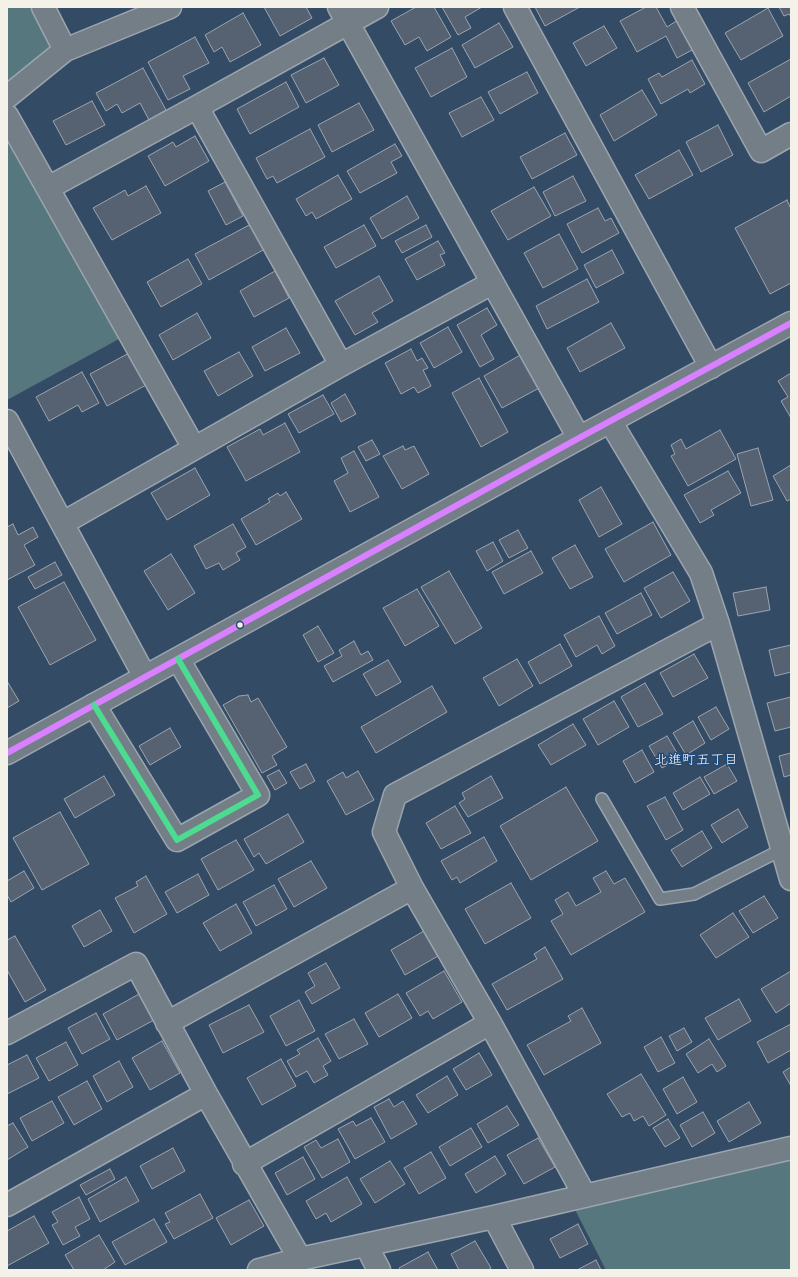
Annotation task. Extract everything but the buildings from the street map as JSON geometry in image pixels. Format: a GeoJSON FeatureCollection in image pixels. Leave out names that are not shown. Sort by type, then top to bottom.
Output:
{"type":"FeatureCollection","features":[{"type":"Feature","properties":{"kind":"street"},"geometry":{"type":"LineString","coordinates":[[43,7],[66,50]]}},
{"type":"Feature","properties":{"kind":"street"},"geometry":{"type":"LineString","coordinates":[[7,97],[66,50],[170,7]]}},
{"type":"Feature","properties":{"kind":"street"},"geometry":{"type":"LineString","coordinates":[[48,188],[197,107],[344,15],[377,7]]}},
{"type":"Feature","properties":{"kind":"street"},"geometry":{"type":"LineString","coordinates":[[515,7],[711,366]]}},
{"type":"Feature","properties":{"kind":"street"},"geometry":{"type":"LineString","coordinates":[[682,7],[761,151],[791,134]]}},
{"type":"Feature","properties":{"kind":"street"},"geometry":{"type":"LineString","coordinates":[[344,15],[578,438]]}},
{"type":"Feature","properties":{"kind":"street"},"geometry":{"type":"LineString","coordinates":[[197,107],[341,365]]}},
{"type":"Feature","properties":{"kind":"street"},"geometry":{"type":"LineString","coordinates":[[7,116],[194,448]]}},
{"type":"Feature","properties":{"kind":"street"},"geometry":{"type":"LineString","coordinates":[[63,523],[341,365],[492,283]]}},
{"type":"Feature","properties":{"kind":"street"},"geometry":{"type":"LineString","coordinates":[[7,753],[578,438],[791,323]]}},
{"type":"Feature","properties":{"kind":"street"},"geometry":{"type":"LineString","coordinates":[[7,421],[145,677]]}},
{"type":"Feature","properties":{"kind":"street"},"geometry":{"type":"LineString","coordinates":[[610,421],[701,573],[718,624],[791,879]]}},
{"type":"Feature","properties":{"kind":"street"},"geometry":{"type":"LineString","coordinates":[[584,1196],[490,1023],[412,888],[384,832],[395,795],[718,624]]}},
{"type":"Feature","properties":{"kind":"street"},"geometry":{"type":"LineString","coordinates":[[94,705],[177,840],[258,794],[178,659]]}},
{"type":"Feature","properties":{"kind":"street"},"geometry":{"type":"LineString","coordinates":[[167,1023],[412,888]]}},
{"type":"Feature","properties":{"kind":"street"},"geometry":{"type":"LineString","coordinates":[[7,1033],[136,964],[244,1164],[300,1259]]}},
{"type":"Feature","properties":{"kind":"street"},"geometry":{"type":"LineString","coordinates":[[244,1164],[490,1023]]}},
{"type":"Feature","properties":{"kind":"street"},"geometry":{"type":"LineString","coordinates":[[7,1205],[206,1094]]}},
{"type":"Feature","properties":{"kind":"street"},"geometry":{"type":"LineString","coordinates":[[259,1270],[300,1259],[494,1218],[791,1148]]}},
{"type":"Feature","properties":{"kind":"street"},"geometry":{"type":"LineString","coordinates":[[494,1218],[522,1270]]}},
{"type":"Feature","properties":{"kind":"street"},"geometry":{"type":"LineString","coordinates":[[366,1245],[379,1270]]}},
{"type":"Feature","properties":{"kind":"lane"},"geometry":{"type":"LineString","coordinates":[[602,799],[660,899],[694,894],[783,849]]}},
{"type":"Feature","properties":{"kind":"green space"},"geometry":{"type":"Polygon","coordinates":[[[7,7],[43,7],[65,50],[7,97],[7,7]]]}},
{"type":"Feature","properties":{"kind":"green space"},"geometry":{"type":"Polygon","coordinates":[[[7,116],[130,333],[7,400],[7,116]]]}},
{"type":"Feature","properties":{"kind":"green space"},"geometry":{"type":"Polygon","coordinates":[[[791,1148],[791,1270],[606,1270],[570,1200],[791,1148]]]}},
{"type":"Feature","properties":{"kind":"transit line"},"geometry":{"type":"LineString","coordinates":[[7,753],[791,323]]}},
{"type":"Feature","properties":{"kind":"transit line"},"geometry":{"type":"LineString","coordinates":[[94,705],[177,840],[258,795],[178,659]]}},
{"type":"Feature","properties":{"kind":"district","name":"北進町五丁目"},"geometry":{"type":"Point","coordinates":[696,762]}}]}
